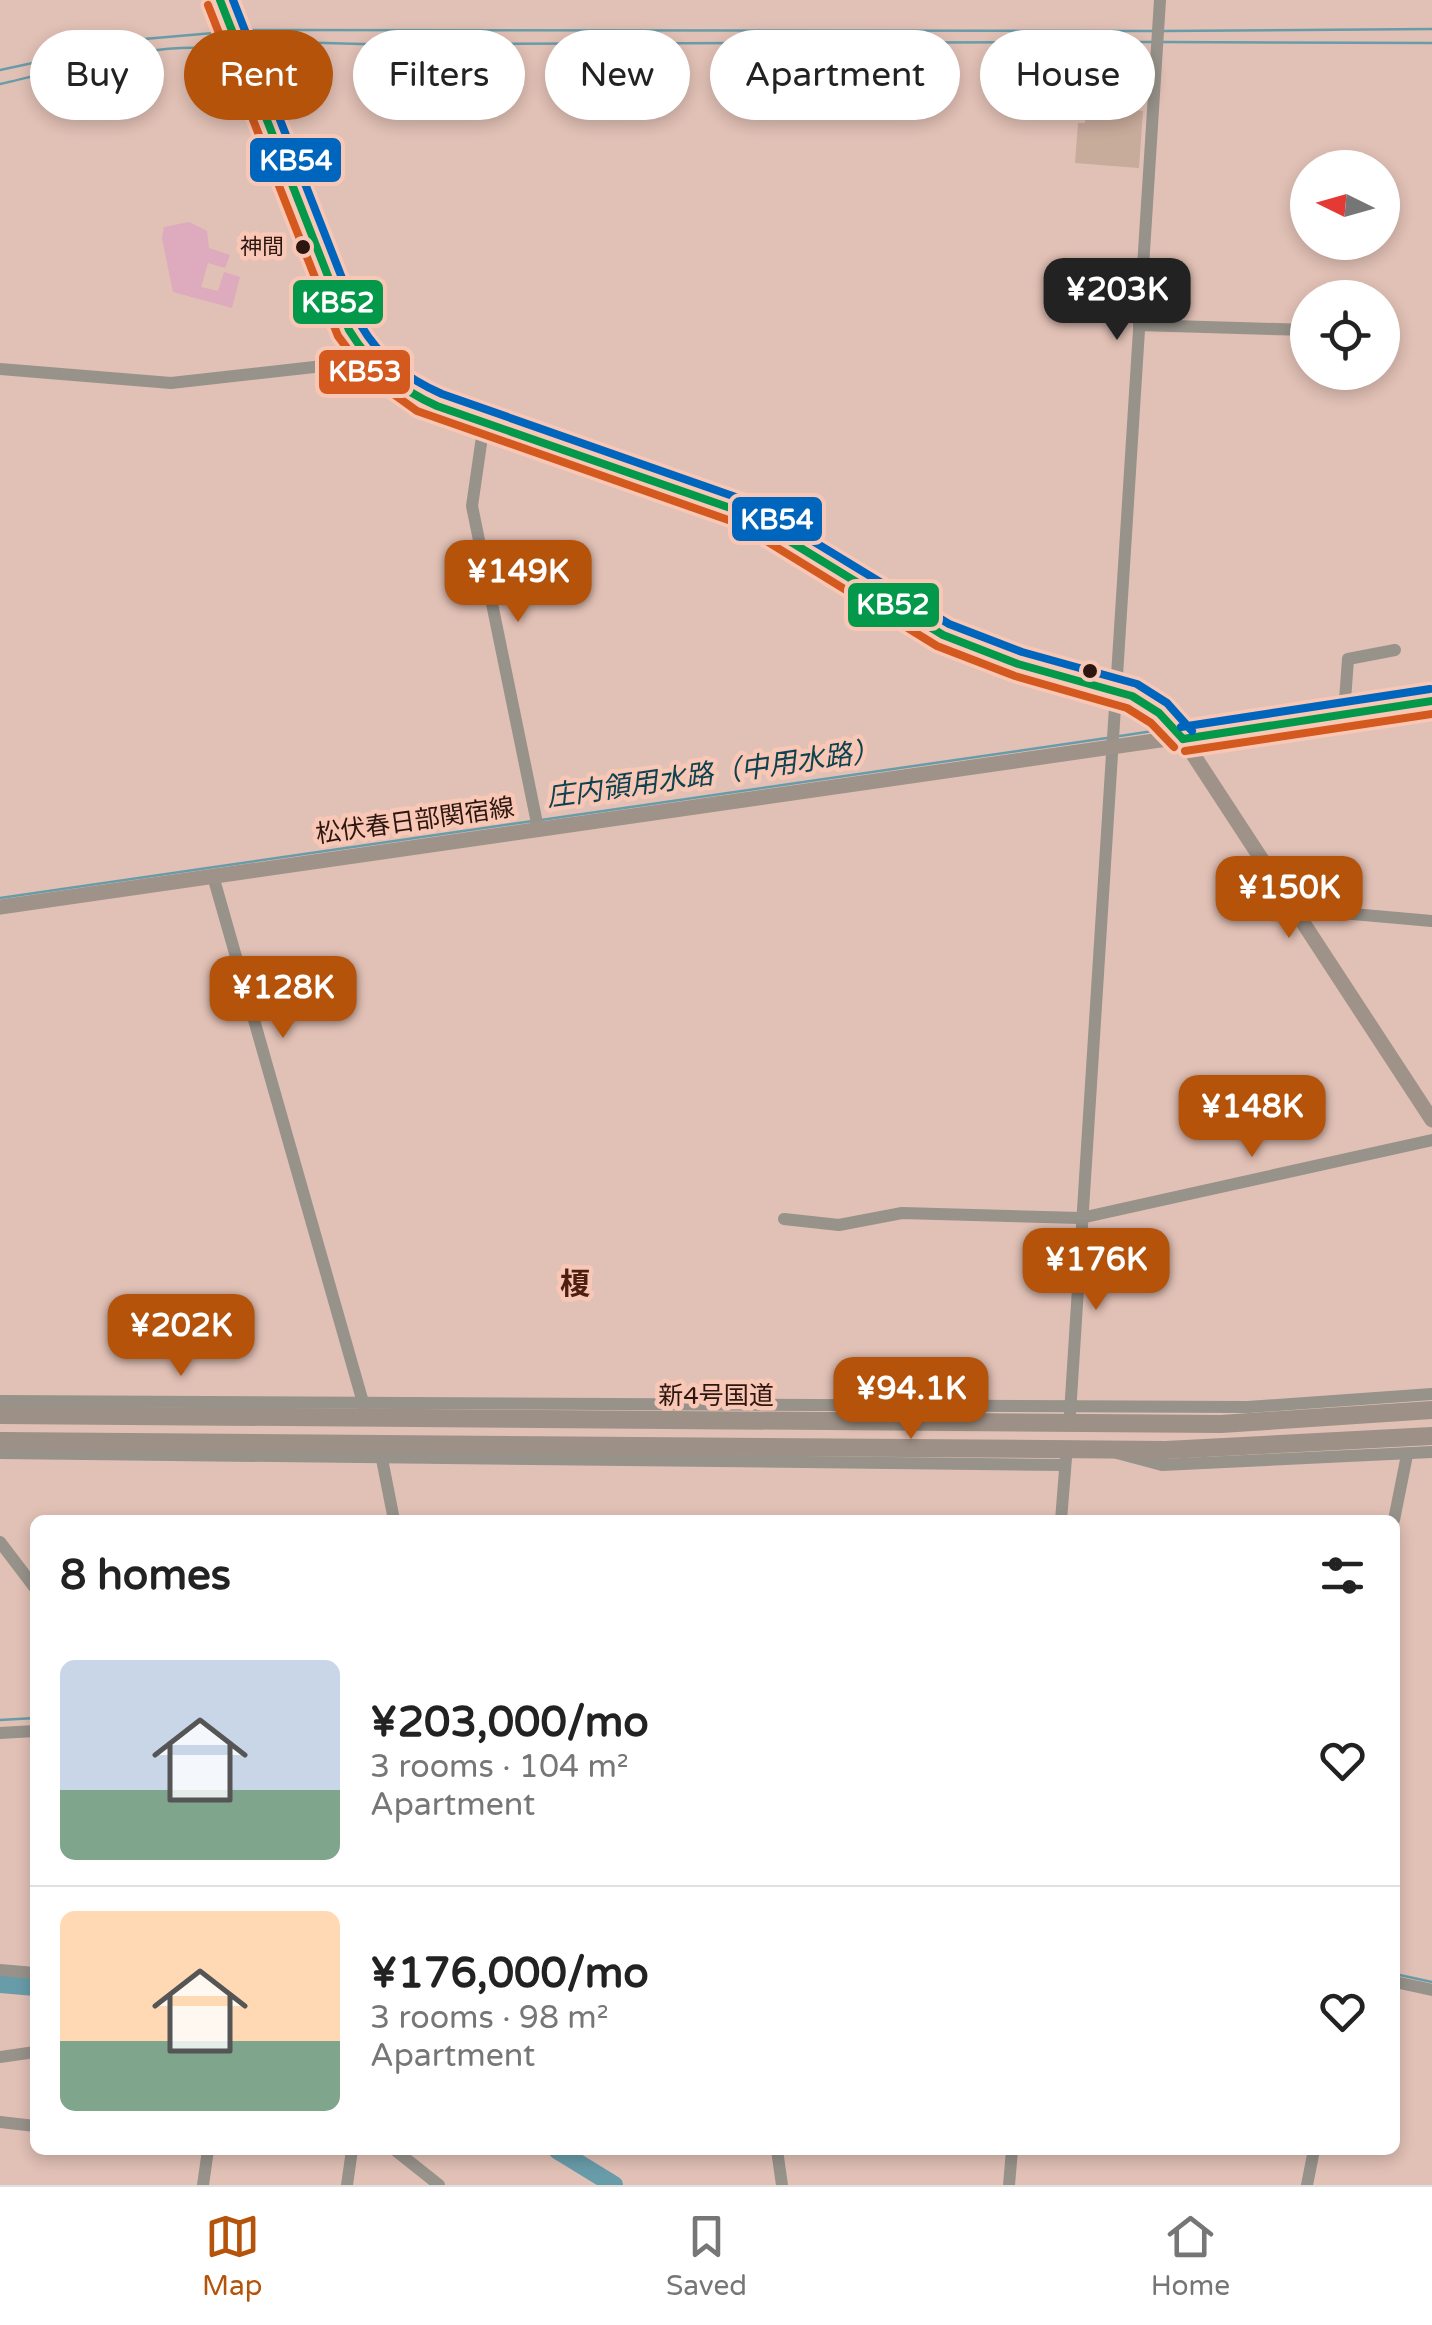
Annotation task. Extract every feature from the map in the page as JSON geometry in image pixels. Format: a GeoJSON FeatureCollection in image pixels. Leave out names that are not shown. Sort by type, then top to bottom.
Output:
{"type":"FeatureCollection","features":[{"type":"Feature","properties":{"kind":"highway","name":"新4号国道"},"geometry":{"type":"LineString","coordinates":[[0,1414],[365,1410],[1070,1415],[1283,1422],[1432,1410]]}},
{"type":"Feature","properties":{"kind":"highway","name":"新4号国道"},"geometry":{"type":"LineString","coordinates":[[7,1447],[1066,1457],[1106,1450],[1228,1450],[1432,1436]]}},
{"type":"Feature","properties":{"kind":"main road"},"geometry":{"type":"LineString","coordinates":[[220,0],[349,330],[380,373],[414,396],[742,512],[969,647],[1114,689],[1147,704],[1182,738],[1432,1120]]}},
{"type":"Feature","properties":{"kind":"main road","name":"松伏春日部関宿線"},"geometry":{"type":"LineString","coordinates":[[0,907],[1432,700]]}},
{"type":"Feature","properties":{"kind":"street"},"geometry":{"type":"LineString","coordinates":[[1160,0],[1070,1415],[1306,1406],[1432,1394]]}},
{"type":"Feature","properties":{"kind":"street"},"geometry":{"type":"LineString","coordinates":[[1139,325],[1290,329]]}},
{"type":"Feature","properties":{"kind":"street"},"geometry":{"type":"LineString","coordinates":[[0,369],[171,383],[332,364],[368,379],[380,373]]}},
{"type":"Feature","properties":{"kind":"street"},"geometry":{"type":"LineString","coordinates":[[484,422],[472,506],[538,828]]}},
{"type":"Feature","properties":{"kind":"street"},"geometry":{"type":"LineString","coordinates":[[1344,714],[1348,658],[1395,650]]}},
{"type":"Feature","properties":{"kind":"street"},"geometry":{"type":"LineString","coordinates":[[0,1402],[365,1410],[213,876]]}},
{"type":"Feature","properties":{"kind":"street"},"geometry":{"type":"LineString","coordinates":[[1296,910],[1432,922]]}},
{"type":"Feature","properties":{"kind":"street"},"geometry":{"type":"LineString","coordinates":[[784,1220],[839,1225],[902,1213],[1081,1218],[1432,1140]]}},
{"type":"Feature","properties":{"kind":"street"},"geometry":{"type":"LineString","coordinates":[[1106,1450],[1162,1465],[1432,1452]]}},
{"type":"Feature","properties":{"kind":"street"},"geometry":{"type":"LineString","coordinates":[[380,1451],[393,1515]]}},
{"type":"Feature","properties":{"kind":"street"},"geometry":{"type":"LineString","coordinates":[[1395,1515],[1407,1455]]}},
{"type":"Feature","properties":{"kind":"street"},"geometry":{"type":"LineString","coordinates":[[1062,1515],[1066,1457]]}},
{"type":"Feature","properties":{"kind":"street"},"geometry":{"type":"LineString","coordinates":[[0,1542],[6,1563],[30,1584]]}},
{"type":"Feature","properties":{"kind":"street"},"geometry":{"type":"LineString","coordinates":[[0,1733],[30,1730]]}},
{"type":"Feature","properties":{"kind":"street"},"geometry":{"type":"LineString","coordinates":[[0,1970],[30,1973]]}},
{"type":"Feature","properties":{"kind":"street"},"geometry":{"type":"LineString","coordinates":[[1400,1983],[1432,1990]]}},
{"type":"Feature","properties":{"kind":"street"},"geometry":{"type":"LineString","coordinates":[[0,2057],[30,2053]]}},
{"type":"Feature","properties":{"kind":"street"},"geometry":{"type":"LineString","coordinates":[[0,2122],[30,2125]]}},
{"type":"Feature","properties":{"kind":"street"},"geometry":{"type":"LineString","coordinates":[[203,2185],[207,2155]]}},
{"type":"Feature","properties":{"kind":"street"},"geometry":{"type":"LineString","coordinates":[[348,2185],[351,2155]]}},
{"type":"Feature","properties":{"kind":"street"},"geometry":{"type":"LineString","coordinates":[[401,2155],[439,2185]]}},
{"type":"Feature","properties":{"kind":"street"},"geometry":{"type":"LineString","coordinates":[[778,2155],[782,2185]]}},
{"type":"Feature","properties":{"kind":"street"},"geometry":{"type":"LineString","coordinates":[[1009,2185],[1012,2155]]}},
{"type":"Feature","properties":{"kind":"street"},"geometry":{"type":"LineString","coordinates":[[1307,2185],[1313,2155]]}},
{"type":"Feature","properties":{"kind":"shaded area"},"geometry":{"type":"Polygon","coordinates":[[[189,222],[207,231],[209,248],[230,255],[225,268],[208,263],[201,287],[218,291],[224,272],[240,277],[232,308],[173,292],[162,238],[164,227],[189,222]]]}},
{"type":"Feature","properties":{"kind":"building"},"geometry":{"type":"Polygon","coordinates":[[[1142,120],[1139,168],[1075,163],[1078,123],[1142,120]]]}},
{"type":"Feature","properties":{"kind":"waterway"},"geometry":{"type":"LineString","coordinates":[[1163,31],[1432,29]]}},
{"type":"Feature","properties":{"kind":"waterway"},"geometry":{"type":"LineString","coordinates":[[333,30],[980,31]]}},
{"type":"Feature","properties":{"kind":"waterway"},"geometry":{"type":"LineString","coordinates":[[0,70],[144,39],[184,36]]}},
{"type":"Feature","properties":{"kind":"waterway"},"geometry":{"type":"LineString","coordinates":[[333,43],[980,42]]}},
{"type":"Feature","properties":{"kind":"waterway"},"geometry":{"type":"LineString","coordinates":[[1162,42],[1432,43]]}},
{"type":"Feature","properties":{"kind":"waterway"},"geometry":{"type":"LineString","coordinates":[[0,84],[144,52],[184,48]]}},
{"type":"Feature","properties":{"kind":"waterway","name":"庄内領用水路（中用水路）"},"geometry":{"type":"LineString","coordinates":[[1352,702],[1432,690]]}},
{"type":"Feature","properties":{"kind":"waterway","name":"庄内領用水路（中用水路）"},"geometry":{"type":"LineString","coordinates":[[1179,727],[1340,704]]}},
{"type":"Feature","properties":{"kind":"waterway","name":"庄内領用水路（中用水路）"},"geometry":{"type":"LineString","coordinates":[[1120,736],[1166,729]]}},
{"type":"Feature","properties":{"kind":"waterway","name":"庄内領用水路（中用水路）"},"geometry":{"type":"LineString","coordinates":[[541,820],[1107,738]]}},
{"type":"Feature","properties":{"kind":"waterway","name":"庄内領用水路（中用水路）"},"geometry":{"type":"LineString","coordinates":[[0,898],[533,821]]}},
{"type":"Feature","properties":{"kind":"waterway"},"geometry":{"type":"LineString","coordinates":[[0,1720],[30,1718]]}},
{"type":"Feature","properties":{"kind":"waterway"},"geometry":{"type":"LineString","coordinates":[[1400,1975],[1432,1982]]}},
{"type":"Feature","properties":{"kind":"waterway"},"geometry":{"type":"LineString","coordinates":[[0,1984],[30,1987]]}},
{"type":"Feature","properties":{"kind":"waterway"},"geometry":{"type":"LineString","coordinates":[[565,2155],[614,2185]]}},
{"type":"Feature","properties":{"kind":"transit line","name":"KB52"},"geometry":{"type":"LineString","coordinates":[[220,0],[349,330],[376,365],[398,384],[437,406],[742,512],[943,635],[1018,664],[1132,696],[1159,713],[1183,739]]}},
{"type":"Feature","properties":{"kind":"transit line","name":"KB54"},"geometry":{"type":"LineString","coordinates":[[233,0],[360,324],[385,357],[406,374],[442,394],[747,501],[949,624],[1022,652],[1137,684],[1167,703],[1192,731]]}},
{"type":"Feature","properties":{"kind":"transit line","name":"KB53"},"geometry":{"type":"LineString","coordinates":[[208,5],[338,336],[367,375],[417,411],[737,523],[937,646],[1015,676],[1127,708],[1151,723],[1174,747]]}},
{"type":"Feature","properties":{"kind":"transit line","name":"KB54"},"geometry":{"type":"LineString","coordinates":[[1181,727],[1430,689]]}},
{"type":"Feature","properties":{"kind":"transit line","name":"KB52"},"geometry":{"type":"LineString","coordinates":[[1183,739],[1432,701]]}},
{"type":"Feature","properties":{"kind":"transit line","name":"KB53"},"geometry":{"type":"LineString","coordinates":[[1185,751],[1432,714]]}},
{"type":"Feature","properties":{"kind":"place","name":"神間"},"geometry":{"type":"Point","coordinates":[303,247]}},
{"type":"Feature","properties":{"kind":"district","name":"榎"},"geometry":{"type":"Point","coordinates":[575,1284]}}]}
